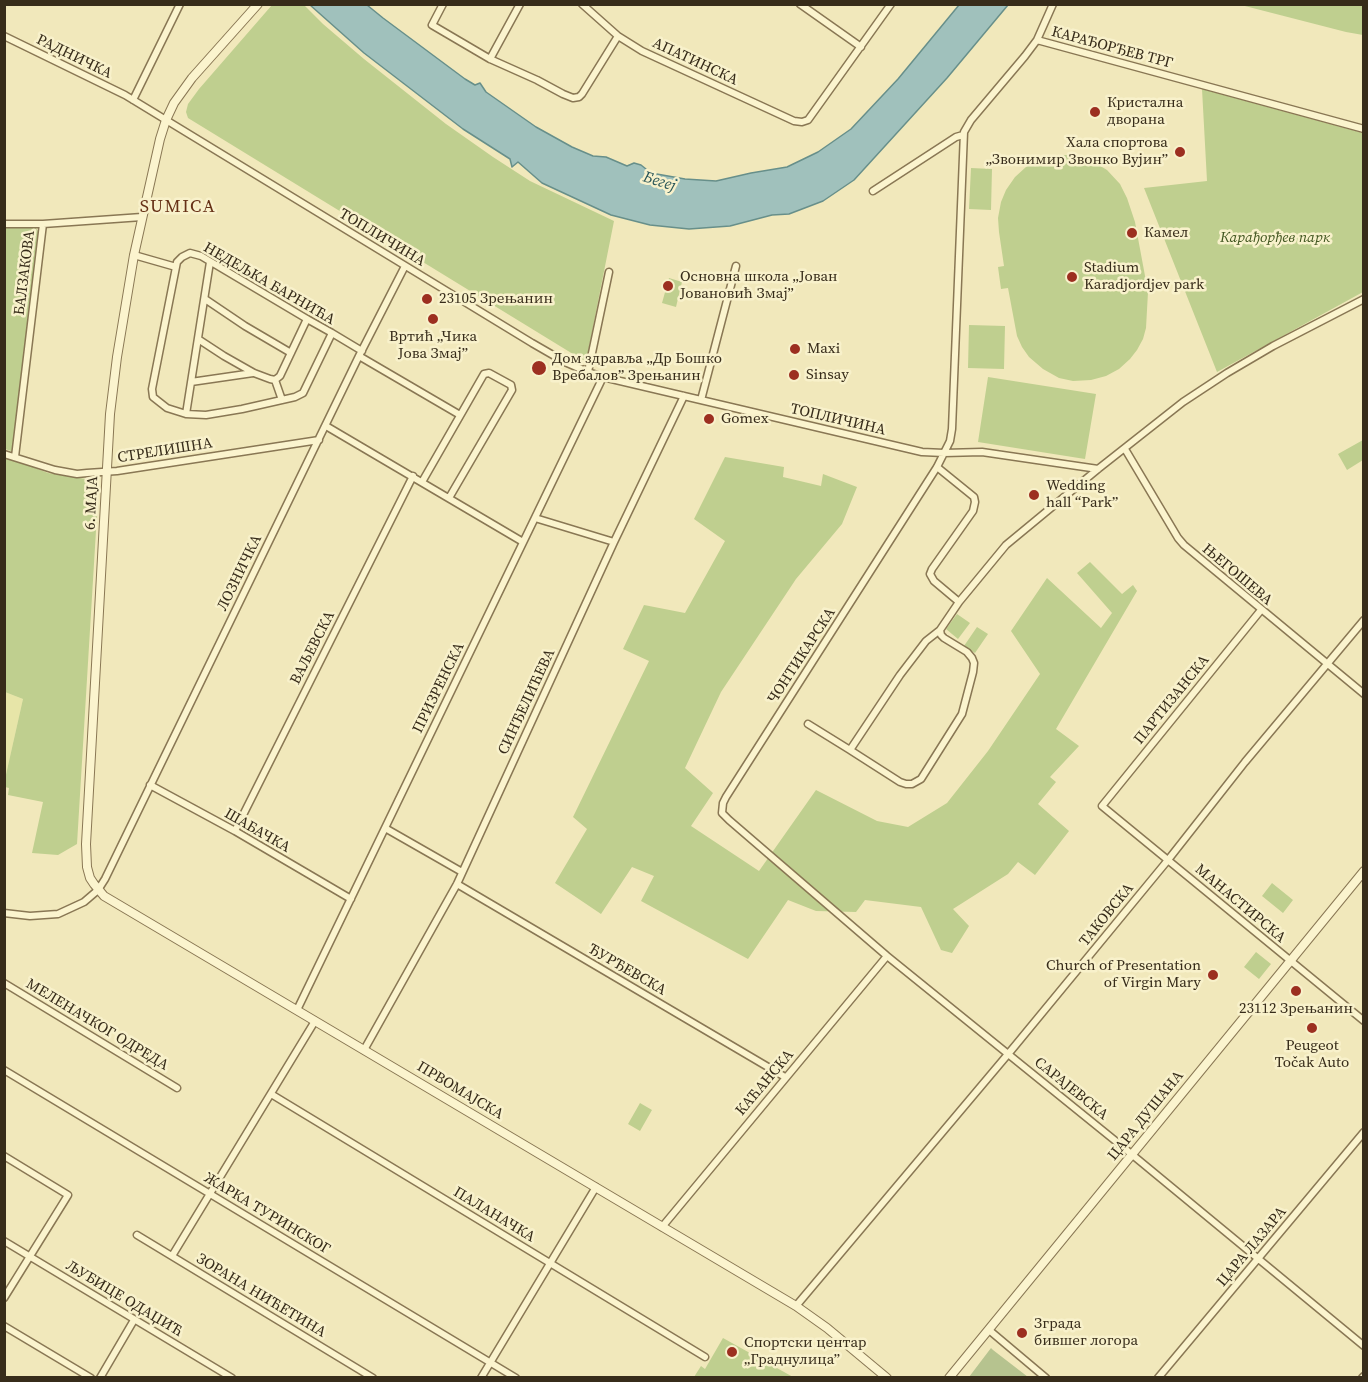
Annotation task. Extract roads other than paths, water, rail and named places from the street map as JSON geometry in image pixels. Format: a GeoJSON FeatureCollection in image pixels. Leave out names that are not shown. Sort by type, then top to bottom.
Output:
{"type":"FeatureCollection","features":[{"type":"Feature","properties":{"kind":"street"},"geometry":{"type":"LineString","coordinates":[[132,100],[180,4]]}},
{"type":"Feature","properties":{"kind":"street"},"geometry":{"type":"LineString","coordinates":[[443,4],[432,25],[489,59],[575,98],[580,96],[618,36]]}},
{"type":"Feature","properties":{"kind":"street"},"geometry":{"type":"LineString","coordinates":[[489,59],[520,4]]}},
{"type":"Feature","properties":{"kind":"street","name":"АПАТИНСКА"},"geometry":{"type":"LineString","coordinates":[[582,4],[618,36],[654,57],[794,121],[808,120],[861,47]]}},
{"type":"Feature","properties":{"kind":"street"},"geometry":{"type":"LineString","coordinates":[[800,4],[861,47],[891,4]]}},
{"type":"Feature","properties":{"kind":"street"},"geometry":{"type":"LineString","coordinates":[[1037,40],[1053,4]]}},
{"type":"Feature","properties":{"kind":"street","name":"6. МАЈА"},"geometry":{"type":"LineString","coordinates":[[98,890],[88,873],[86,844],[107,472],[111,404],[134,255],[160,139],[174,103],[185,86],[257,7]]}},
{"type":"Feature","properties":{"kind":"street","name":"РАДНИЧКА"},"geometry":{"type":"LineString","coordinates":[[4,36],[132,100],[166,120]]}},
{"type":"Feature","properties":{"kind":"street","name":"КАРАЂОРЂЕВ ТРГ"},"geometry":{"type":"LineString","coordinates":[[963,135],[971,120],[1037,40],[1364,129]]}},
{"type":"Feature","properties":{"kind":"street","name":"ТОПЛИЧИНА"},"geometry":{"type":"LineString","coordinates":[[166,120],[540,348],[588,372],[922,452],[944,453]]}},
{"type":"Feature","properties":{"kind":"street"},"geometry":{"type":"LineString","coordinates":[[873,191],[956,137],[963,135],[952,429],[950,441],[937,466],[974,497],[975,502],[973,512],[930,574],[934,581],[959,602]]}},
{"type":"Feature","properties":{"kind":"street"},"geometry":{"type":"LineString","coordinates":[[4,224],[43,224],[142,217]]}},
{"type":"Feature","properties":{"kind":"street","name":"БАЛЗАКОВА"},"geometry":{"type":"LineString","coordinates":[[15,458],[43,224]]}},
{"type":"Feature","properties":{"kind":"street","name":"НЕДЕЉКА БАРНИЋА"},"geometry":{"type":"LineString","coordinates":[[176,267],[178,260],[186,254],[201,256],[332,333],[460,415]]}},
{"type":"Feature","properties":{"kind":"street"},"geometry":{"type":"LineString","coordinates":[[134,255],[176,267],[152,393],[153,398],[163,406],[186,414],[206,415],[242,410],[296,397],[303,393],[332,333]]}},
{"type":"Feature","properties":{"kind":"street"},"geometry":{"type":"LineString","coordinates":[[186,414],[210,262]]}},
{"type":"Feature","properties":{"kind":"street"},"geometry":{"type":"LineString","coordinates":[[701,400],[736,266]]}},
{"type":"Feature","properties":{"kind":"street","name":"ЛОЗНИЧКА"},"geometry":{"type":"LineString","coordinates":[[98,890],[405,267]]}},
{"type":"Feature","properties":{"kind":"street"},"geometry":{"type":"LineString","coordinates":[[588,372],[609,272]]}},
{"type":"Feature","properties":{"kind":"street"},"geometry":{"type":"LineString","coordinates":[[205,299],[245,326],[291,352]]}},
{"type":"Feature","properties":{"kind":"street"},"geometry":{"type":"LineString","coordinates":[[850,750],[900,675],[926,641],[940,630],[959,602],[1006,545],[1183,402],[1273,346],[1364,299]]}},
{"type":"Feature","properties":{"kind":"street"},"geometry":{"type":"LineString","coordinates":[[198,339],[254,373],[275,380],[280,376],[307,319]]}},
{"type":"Feature","properties":{"kind":"street"},"geometry":{"type":"LineString","coordinates":[[191,382],[254,373]]}},
{"type":"Feature","properties":{"kind":"street"},"geometry":{"type":"LineString","coordinates":[[422,482],[484,374],[489,373],[511,385],[512,390],[449,498]]}},
{"type":"Feature","properties":{"kind":"street","name":"ПРИЗРЕНСКА"},"geometry":{"type":"LineString","coordinates":[[297,1010],[603,377]]}},
{"type":"Feature","properties":{"kind":"street"},"geometry":{"type":"LineString","coordinates":[[275,380],[282,400]]}},
{"type":"Feature","properties":{"kind":"street","name":"СИНЂЕЛИЋЕВА"},"geometry":{"type":"LineString","coordinates":[[364,1050],[457,884],[684,396]]}},
{"type":"Feature","properties":{"kind":"street"},"geometry":{"type":"LineString","coordinates":[[326,426],[523,542]]}},
{"type":"Feature","properties":{"kind":"street","name":"СТРЕЛИШНА"},"geometry":{"type":"LineString","coordinates":[[15,458],[77,474],[107,472],[319,440]]}},
{"type":"Feature","properties":{"kind":"street","name":"ЊЕГОШЕВА"},"geometry":{"type":"LineString","coordinates":[[1125,449],[1184,545],[1364,694]]}},
{"type":"Feature","properties":{"kind":"street"},"geometry":{"type":"LineString","coordinates":[[944,453],[982,452],[1098,469]]}},
{"type":"Feature","properties":{"kind":"street"},"geometry":{"type":"LineString","coordinates":[[4,454],[15,458]]}},
{"type":"Feature","properties":{"kind":"street","name":"ЧОНТИКАРСКА"},"geometry":{"type":"LineString","coordinates":[[764,851],[725,817],[723,804],[937,466]]}},
{"type":"Feature","properties":{"kind":"street","name":"ВАЉЕВСКА"},"geometry":{"type":"LineString","coordinates":[[235,831],[412,476]]}},
{"type":"Feature","properties":{"kind":"street"},"geometry":{"type":"LineString","coordinates":[[535,518],[614,543]]}},
{"type":"Feature","properties":{"kind":"street","name":"ПАРТИЗАНСКА"},"geometry":{"type":"LineString","coordinates":[[1102,806],[1261,610]]}},
{"type":"Feature","properties":{"kind":"street","name":"ТАКОВСКА"},"geometry":{"type":"LineString","coordinates":[[796,1306],[1008,1054],[1168,860],[1245,762],[1364,620]]}},
{"type":"Feature","properties":{"kind":"street"},"geometry":{"type":"LineString","coordinates":[[808,724],[900,782],[912,784],[921,779],[962,714],[973,672],[974,663],[967,652],[944,638],[940,630]]}},
{"type":"Feature","properties":{"kind":"street","name":"ШАБАЧКА"},"geometry":{"type":"LineString","coordinates":[[150,785],[235,831],[351,899]]}},
{"type":"Feature","properties":{"kind":"street","name":"МАНАСТИРСКА"},"geometry":{"type":"LineString","coordinates":[[1102,806],[1364,1021]]}},
{"type":"Feature","properties":{"kind":"street"},"geometry":{"type":"LineString","coordinates":[[385,828],[462,872]]}},
{"type":"Feature","properties":{"kind":"street","name":"САРАЈЕВСКА"},"geometry":{"type":"LineString","coordinates":[[764,851],[887,956],[1364,1346]]}},
{"type":"Feature","properties":{"kind":"street","name":"ЦАРА ДУШАНА"},"geometry":{"type":"LineString","coordinates":[[949,1377],[1364,871]]}},
{"type":"Feature","properties":{"kind":"street","name":"ЂУРЂЕВСКА"},"geometry":{"type":"LineString","coordinates":[[457,884],[785,1077]]}},
{"type":"Feature","properties":{"kind":"street"},"geometry":{"type":"LineString","coordinates":[[4,913],[30,916],[58,914],[84,902],[98,890]]}},
{"type":"Feature","properties":{"kind":"street","name":"ПРВОМАЈСКА"},"geometry":{"type":"LineString","coordinates":[[98,890],[104,896],[796,1306],[887,1377]]}},
{"type":"Feature","properties":{"kind":"street","name":"КАЋАНСКА"},"geometry":{"type":"LineString","coordinates":[[662,1227],[887,956]]}},
{"type":"Feature","properties":{"kind":"street","name":"МЕЛЕНАЧКОГ ОДРЕДА"},"geometry":{"type":"LineString","coordinates":[[4,983],[177,1088]]}},
{"type":"Feature","properties":{"kind":"street"},"geometry":{"type":"LineString","coordinates":[[172,1256],[315,1021]]}},
{"type":"Feature","properties":{"kind":"street","name":"ЖАРКА ТУРИНСКОГ"},"geometry":{"type":"LineString","coordinates":[[4,1071],[516,1377]]}},
{"type":"Feature","properties":{"kind":"street","name":"ПАЛАНАЧКА"},"geometry":{"type":"LineString","coordinates":[[271,1094],[705,1358]]}},
{"type":"Feature","properties":{"kind":"street","name":"ЦАРА ЛАЗАРА"},"geometry":{"type":"LineString","coordinates":[[1158,1377],[1364,1132]]}},
{"type":"Feature","properties":{"kind":"street"},"geometry":{"type":"LineString","coordinates":[[4,1156],[68,1196],[4,1298]]}},
{"type":"Feature","properties":{"kind":"street"},"geometry":{"type":"LineString","coordinates":[[481,1377],[596,1187]]}},
{"type":"Feature","properties":{"kind":"street","name":"ЗОРАНА НИЋЕТИНА"},"geometry":{"type":"LineString","coordinates":[[137,1235],[373,1377]]}},
{"type":"Feature","properties":{"kind":"street","name":"ЉУБИЦЕ ОДАЏИЋ"},"geometry":{"type":"LineString","coordinates":[[4,1241],[232,1377]]}},
{"type":"Feature","properties":{"kind":"street"},"geometry":{"type":"LineString","coordinates":[[100,1377],[134,1320]]}},
{"type":"Feature","properties":{"kind":"street"},"geometry":{"type":"LineString","coordinates":[[4,1326],[91,1377]]}},
{"type":"Feature","properties":{"kind":"street"},"geometry":{"type":"LineString","coordinates":[[988,1330],[1046,1377]]}},
{"type":"Feature","properties":{"kind":"water","name":"Бегеј"},"geometry":{"type":"Polygon","coordinates":[[[310,5],[367,5],[465,79],[475,85],[480,83],[486,92],[536,127],[572,147],[627,166],[634,163],[641,165],[651,173],[685,179],[716,181],[787,167],[818,152],[851,129],[898,79],[959,5],[1008,5],[947,78],[854,180],[823,201],[789,214],[772,215],[730,226],[689,229],[650,225],[611,215],[542,183],[518,162],[512,167],[510,159],[463,129],[364,53],[310,5]]]}},
{"type":"Feature","properties":{"kind":"place","name":"Кристална дворана"},"geometry":{"type":"Point","coordinates":[1095,112]}},
{"type":"Feature","properties":{"kind":"place","name":"Хала спортова „Звонимир Звонко Вујин”"},"geometry":{"type":"Point","coordinates":[1180,152]}},
{"type":"Feature","properties":{"kind":"place","name":"Камел"},"geometry":{"type":"Point","coordinates":[1132,233]}},
{"type":"Feature","properties":{"kind":"place","name":"Stadium Karadjordjev park"},"geometry":{"type":"Point","coordinates":[1072,277]}},
{"type":"Feature","properties":{"kind":"place","name":"Основна школа „Јован Јовановић Змај”"},"geometry":{"type":"Point","coordinates":[668,286]}},
{"type":"Feature","properties":{"kind":"place","name":"23105 Зрењанин"},"geometry":{"type":"Point","coordinates":[427,299]}},
{"type":"Feature","properties":{"kind":"place","name":"Вртић „Чика Јова Змај”"},"geometry":{"type":"Point","coordinates":[433,319]}},
{"type":"Feature","properties":{"kind":"place","name":"Maxi"},"geometry":{"type":"Point","coordinates":[795,349]}},
{"type":"Feature","properties":{"kind":"place","name":"Дом здравља „Др Бошко Вребалов” Зрењанин"},"geometry":{"type":"Point","coordinates":[539,368]}},
{"type":"Feature","properties":{"kind":"place","name":"Sinsay"},"geometry":{"type":"Point","coordinates":[794,375]}},
{"type":"Feature","properties":{"kind":"place","name":"Gomex"},"geometry":{"type":"Point","coordinates":[709,419]}},
{"type":"Feature","properties":{"kind":"place","name":"Wedding hall “Park”"},"geometry":{"type":"Point","coordinates":[1034,495]}},
{"type":"Feature","properties":{"kind":"place","name":"Church of Presentation of Virgin Mary"},"geometry":{"type":"Point","coordinates":[1213,975]}},
{"type":"Feature","properties":{"kind":"place","name":"23112 Зрењанин"},"geometry":{"type":"Point","coordinates":[1296,991]}},
{"type":"Feature","properties":{"kind":"place","name":"Peugeot Točak Auto"},"geometry":{"type":"Point","coordinates":[1312,1028]}},
{"type":"Feature","properties":{"kind":"place","name":"Зграда бившег логора"},"geometry":{"type":"Point","coordinates":[1022,1333]}},
{"type":"Feature","properties":{"kind":"place","name":"Спортски центар „Граднулица”"},"geometry":{"type":"Point","coordinates":[732,1352]}},
{"type":"Feature","properties":{"kind":"district","name":"SUMICA"},"geometry":{"type":"Point","coordinates":[178,207]}},
{"type":"Feature","properties":{"kind":"park label","name":"Карађорђев парк"},"geometry":{"type":"Point","coordinates":[1275,238]}}]}
